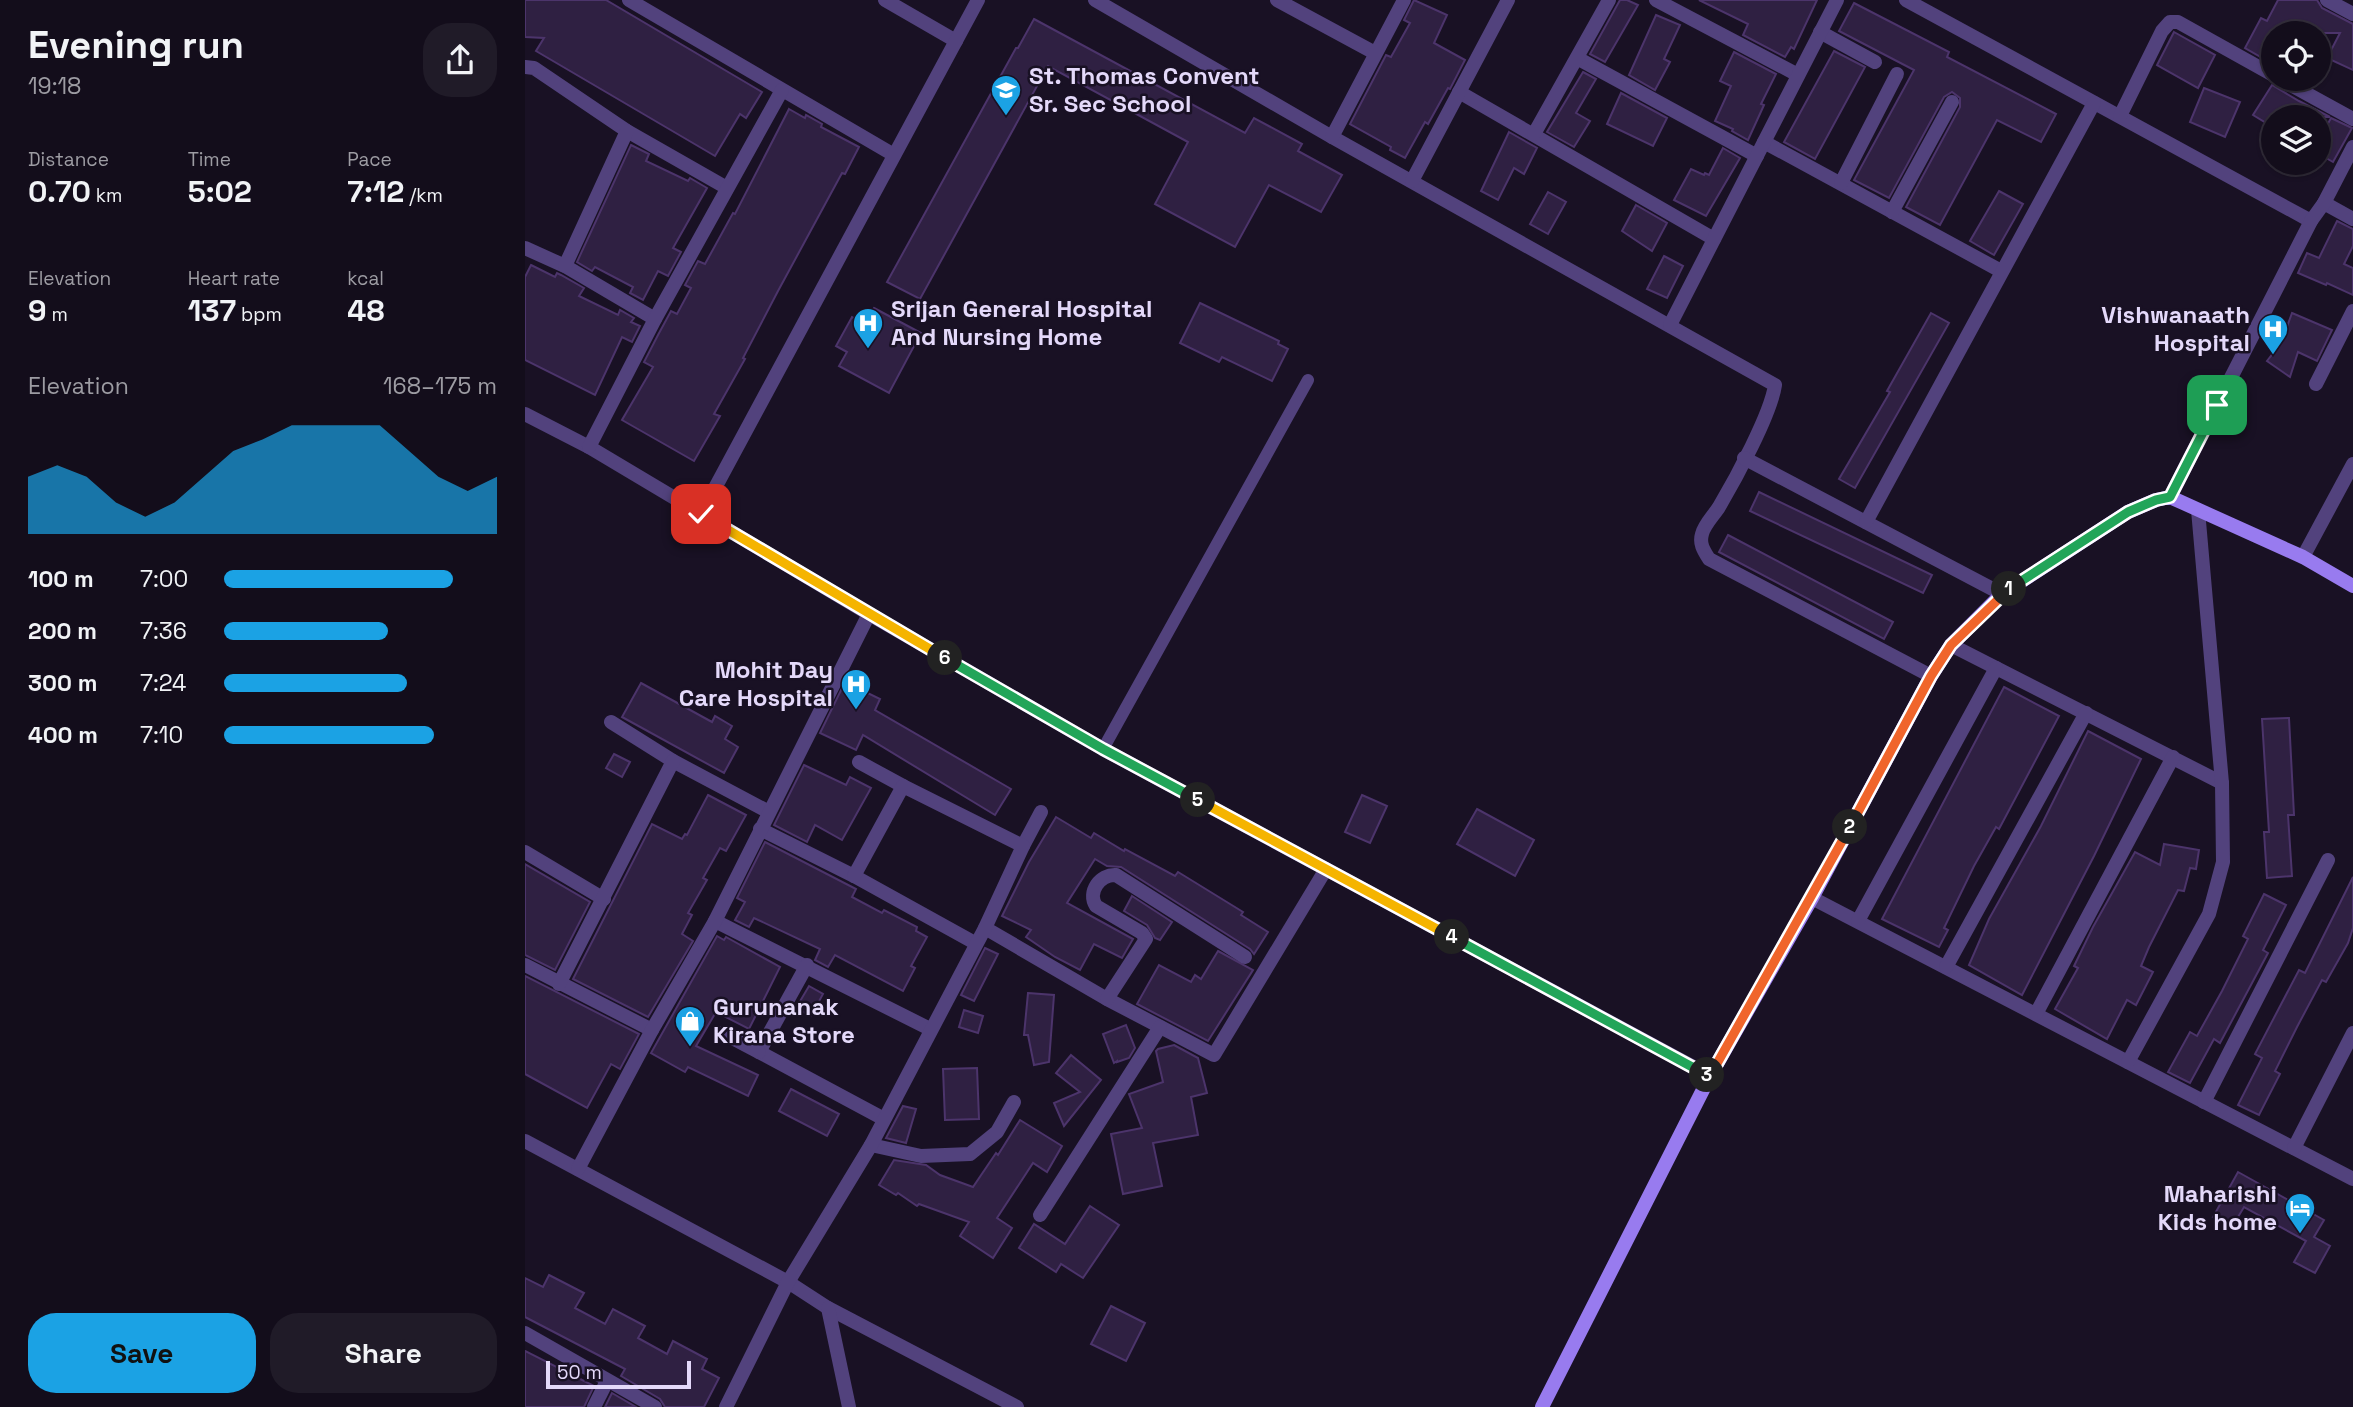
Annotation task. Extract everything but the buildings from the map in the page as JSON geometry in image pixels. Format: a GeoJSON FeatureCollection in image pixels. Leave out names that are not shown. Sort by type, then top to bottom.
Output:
{"type":"FeatureCollection","features":[{"type":"Feature","properties":{"kind":"street"},"geometry":{"type":"LineString","coordinates":[[629,0],[894,155]]}},
{"type":"Feature","properties":{"kind":"street"},"geometry":{"type":"LineString","coordinates":[[885,0],[956,41]]}},
{"type":"Feature","properties":{"kind":"street"},"geometry":{"type":"LineString","coordinates":[[701,514],[978,0]]}},
{"type":"Feature","properties":{"kind":"street"},"geometry":{"type":"LineString","coordinates":[[1277,0],[1375,53]]}},
{"type":"Feature","properties":{"kind":"street"},"geometry":{"type":"LineString","coordinates":[[1332,137],[1404,0]]}},
{"type":"Feature","properties":{"kind":"street"},"geometry":{"type":"LineString","coordinates":[[1412,181],[1508,0]]}},
{"type":"Feature","properties":{"kind":"street"},"geometry":{"type":"LineString","coordinates":[[1534,134],[1609,0]]}},
{"type":"Feature","properties":{"kind":"street"},"geometry":{"type":"LineString","coordinates":[[1656,0],[1798,75]]}},
{"type":"Feature","properties":{"kind":"street"},"geometry":{"type":"LineString","coordinates":[[1670,325],[1837,0]]}},
{"type":"Feature","properties":{"kind":"street"},"geometry":{"type":"LineString","coordinates":[[1906,0],[2311,221]]}},
{"type":"Feature","properties":{"kind":"street"},"geometry":{"type":"LineString","coordinates":[[2327,0],[2353,14]]}},
{"type":"Feature","properties":{"kind":"street"},"geometry":{"type":"LineString","coordinates":[[1105,2],[1332,137],[1775,385],[1773,398],[1744,458],[1702,534],[1701,547],[1709,559],[1931,676]]}},
{"type":"Feature","properties":{"kind":"street"},"geometry":{"type":"LineString","coordinates":[[2120,116],[2162,31],[2170,22],[2178,22],[2261,68]]}},
{"type":"Feature","properties":{"kind":"street"},"geometry":{"type":"LineString","coordinates":[[1820,32],[1875,62]]}},
{"type":"Feature","properties":{"kind":"street"},"geometry":{"type":"LineString","coordinates":[[1577,58],[1757,156]]}},
{"type":"Feature","properties":{"kind":"street"},"geometry":{"type":"LineString","coordinates":[[525,67],[534,68],[627,131],[727,188]]}},
{"type":"Feature","properties":{"kind":"street"},"geometry":{"type":"LineString","coordinates":[[1841,184],[1897,74]]}},
{"type":"Feature","properties":{"kind":"street"},"geometry":{"type":"LineString","coordinates":[[589,447],[655,319],[782,89]]}},
{"type":"Feature","properties":{"kind":"street"},"geometry":{"type":"LineString","coordinates":[[2302,91],[2353,119]]}},
{"type":"Feature","properties":{"kind":"street"},"geometry":{"type":"LineString","coordinates":[[1459,92],[1714,239]]}},
{"type":"Feature","properties":{"kind":"street"},"geometry":{"type":"LineString","coordinates":[[1892,212],[1952,103]]}},
{"type":"Feature","properties":{"kind":"street"},"geometry":{"type":"LineString","coordinates":[[1865,522],[2094,103]]}},
{"type":"Feature","properties":{"kind":"street"},"geometry":{"type":"LineString","coordinates":[[565,266],[627,131]]}},
{"type":"Feature","properties":{"kind":"street"},"geometry":{"type":"LineString","coordinates":[[1764,142],[2001,271]]}},
{"type":"Feature","properties":{"kind":"street"},"geometry":{"type":"LineString","coordinates":[[2170,497],[2311,221],[2324,203],[2353,147]]}},
{"type":"Feature","properties":{"kind":"street"},"geometry":{"type":"LineString","coordinates":[[2324,203],[2353,219]]}},
{"type":"Feature","properties":{"kind":"street"},"geometry":{"type":"LineString","coordinates":[[525,248],[565,266],[655,319]]}},
{"type":"Feature","properties":{"kind":"street"},"geometry":{"type":"LineString","coordinates":[[2316,384],[2353,311]]}},
{"type":"Feature","properties":{"kind":"street"},"geometry":{"type":"LineString","coordinates":[[525,414],[589,447],[869,614],[1103,749],[1710,1076]]}},
{"type":"Feature","properties":{"kind":"street"},"geometry":{"type":"LineString","coordinates":[[1744,458],[2002,594]]}},
{"type":"Feature","properties":{"kind":"street"},"geometry":{"type":"LineString","coordinates":[[2303,558],[2353,464]]}},
{"type":"Feature","properties":{"kind":"street"},"geometry":{"type":"LineString","coordinates":[[1542,1407],[1710,1076],[1812,898],[1931,676],[1951,645],[2002,594],[2128,512],[2170,497],[2303,558],[2353,586]]}},
{"type":"Feature","properties":{"kind":"street"},"geometry":{"type":"LineString","coordinates":[[2128,1062],[2209,914],[2223,862],[2222,783],[2197,510]]}},
{"type":"Feature","properties":{"kind":"street"},"geometry":{"type":"LineString","coordinates":[[578,1169],[652,1030],[715,921],[869,614]]}},
{"type":"Feature","properties":{"kind":"street"},"geometry":{"type":"LineString","coordinates":[[1951,645],[2222,783]]}},
{"type":"Feature","properties":{"kind":"street"},"geometry":{"type":"LineString","coordinates":[[1858,921],[1996,668]]}},
{"type":"Feature","properties":{"kind":"street"},"geometry":{"type":"LineString","coordinates":[[1946,967],[2086,713]]}},
{"type":"Feature","properties":{"kind":"street"},"geometry":{"type":"LineString","coordinates":[[611,722],[673,761],[769,812]]}},
{"type":"Feature","properties":{"kind":"street"},"geometry":{"type":"LineString","coordinates":[[2036,1014],[2173,757]]}},
{"type":"Feature","properties":{"kind":"street"},"geometry":{"type":"LineString","coordinates":[[559,984],[673,761]]}},
{"type":"Feature","properties":{"kind":"street"},"geometry":{"type":"LineString","coordinates":[[859,762],[1024,846]]}},
{"type":"Feature","properties":{"kind":"street"},"geometry":{"type":"LineString","coordinates":[[854,876],[904,786]]}},
{"type":"Feature","properties":{"kind":"street"},"geometry":{"type":"LineString","coordinates":[[726,1407],[788,1282],[871,1145],[985,928],[1041,812]]}},
{"type":"Feature","properties":{"kind":"street"},"geometry":{"type":"LineString","coordinates":[[760,829],[854,876],[975,943]]}},
{"type":"Feature","properties":{"kind":"street"},"geometry":{"type":"LineString","coordinates":[[525,852],[604,899]]}},
{"type":"Feature","properties":{"kind":"street"},"geometry":{"type":"LineString","coordinates":[[2204,1102],[2328,860]]}},
{"type":"Feature","properties":{"kind":"street"},"geometry":{"type":"LineString","coordinates":[[985,928],[1107,999],[1214,1055],[1326,869]]}},
{"type":"Feature","properties":{"kind":"street"},"geometry":{"type":"LineString","coordinates":[[1107,999],[1145,945],[1146,939],[1142,933],[1095,906],[1092,901],[1093,894],[1101,879],[1107,875],[1116,875],[1245,957]]}},
{"type":"Feature","properties":{"kind":"street"},"geometry":{"type":"LineString","coordinates":[[1812,898],[2353,1179]]}},
{"type":"Feature","properties":{"kind":"street"},"geometry":{"type":"LineString","coordinates":[[715,921],[930,1029]]}},
{"type":"Feature","properties":{"kind":"street"},"geometry":{"type":"LineString","coordinates":[[525,965],[652,1030]]}},
{"type":"Feature","properties":{"kind":"street"},"geometry":{"type":"LineString","coordinates":[[759,1052],[807,965]]}},
{"type":"Feature","properties":{"kind":"street"},"geometry":{"type":"LineString","coordinates":[[1040,1215],[1160,1027]]}},
{"type":"Feature","properties":{"kind":"street"},"geometry":{"type":"LineString","coordinates":[[723,1033],[884,1119]]}},
{"type":"Feature","properties":{"kind":"street"},"geometry":{"type":"LineString","coordinates":[[2294,1148],[2353,1033]]}},
{"type":"Feature","properties":{"kind":"street"},"geometry":{"type":"LineString","coordinates":[[871,1145],[921,1156],[970,1154],[997,1132],[1014,1102]]}},
{"type":"Feature","properties":{"kind":"street"},"geometry":{"type":"LineString","coordinates":[[525,1141],[788,1282],[828,1308],[1017,1407]]}},
{"type":"Feature","properties":{"kind":"street"},"geometry":{"type":"LineString","coordinates":[[828,1308],[849,1407]]}},
{"type":"Feature","properties":{"kind":"street"},"geometry":{"type":"LineString","coordinates":[[525,1333],[655,1407]]}},
{"type":"Feature","properties":{"kind":"street"},"geometry":{"type":"LineString","coordinates":[[594,1407],[607,1381]]}},
{"type":"Feature","properties":{"kind":"lane"},"geometry":{"type":"LineString","coordinates":[[1103,749],[1308,380]]}},
{"type":"Feature","properties":{"kind":"place","name":"St. Thomas Convent Sr. Sec School"},"geometry":{"type":"Point","coordinates":[1006,117]}},
{"type":"Feature","properties":{"kind":"place","name":"Srijan General Hospital And Nursing Home"},"geometry":{"type":"Point","coordinates":[868,350]}},
{"type":"Feature","properties":{"kind":"place","name":"Vishwanaath Hospital"},"geometry":{"type":"Point","coordinates":[2273,356]}},
{"type":"Feature","properties":{"kind":"place","name":"Mohit Day Care Hospital"},"geometry":{"type":"Point","coordinates":[856,711]}},
{"type":"Feature","properties":{"kind":"place","name":"Gurunanak Kirana Store"},"geometry":{"type":"Point","coordinates":[690,1048]}},
{"type":"Feature","properties":{"kind":"place","name":"Maharishi Kids home"},"geometry":{"type":"Point","coordinates":[2300,1235]}},
{"type":"Feature","properties":{"kind":"route"},"geometry":{"type":"LineString","coordinates":[[701,514],[1103,749],[1710,1076],[1812,898],[1931,676],[1951,645],[2002,594],[2128,512],[2170,497],[2217,405]]}}]}
